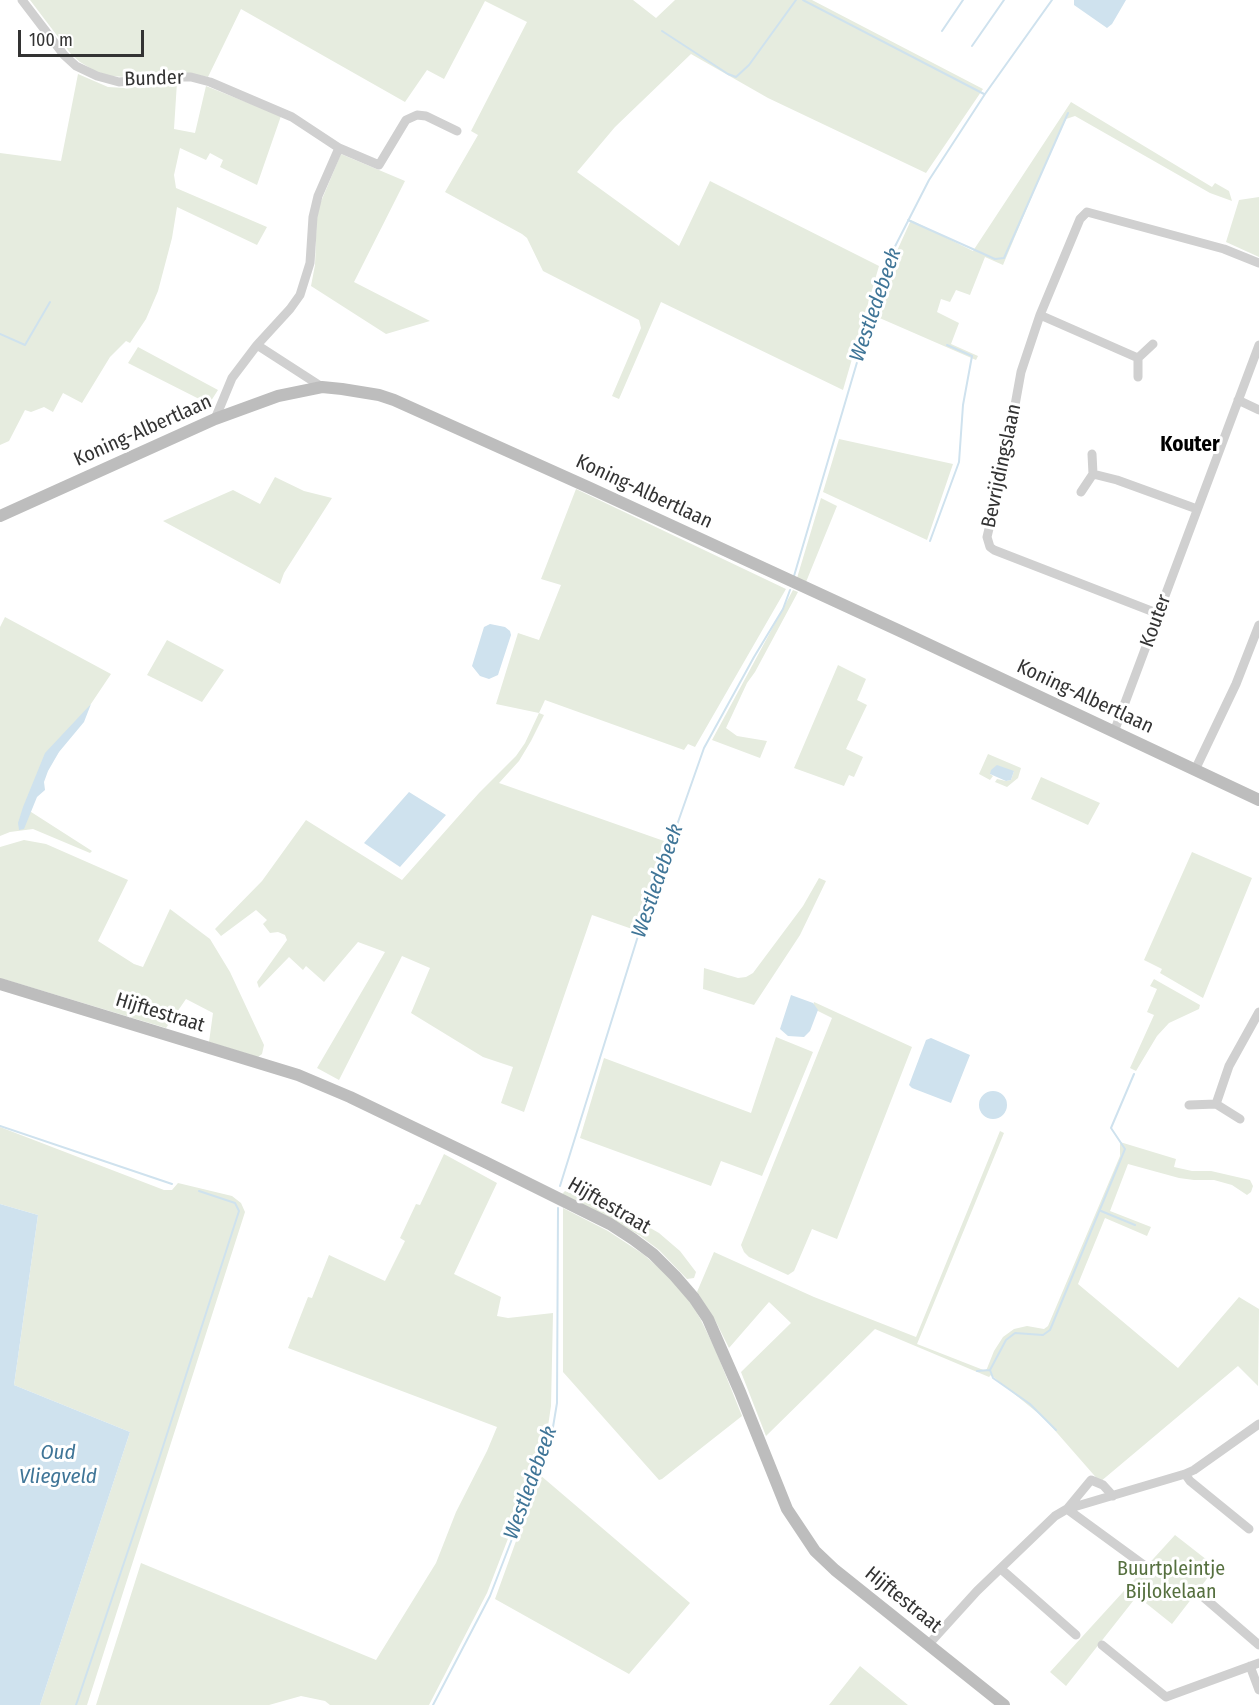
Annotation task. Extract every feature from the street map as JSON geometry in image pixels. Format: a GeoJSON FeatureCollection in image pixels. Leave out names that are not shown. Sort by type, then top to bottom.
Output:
{"type":"FeatureCollection","features":[{"type":"Feature","properties":{"kind":"street","name":"Bunder"},"geometry":{"type":"LineString","coordinates":[[22,0],[64,55],[76,66],[97,76],[120,82],[173,77],[191,77],[210,82],[292,117],[339,148],[379,165],[406,120],[417,115],[426,116],[457,131]]}},
{"type":"Feature","properties":{"kind":"street"},"geometry":{"type":"LineString","coordinates":[[214,419],[232,378],[257,345],[290,309],[303,288],[310,263],[313,218],[318,196],[339,148]]}},
{"type":"Feature","properties":{"kind":"street","name":"Bevrijdingslaan"},"geometry":{"type":"LineString","coordinates":[[1159,614],[994,550],[987,542],[1021,372],[1040,315],[1080,219],[1087,212],[1224,249],[1259,263]]}},
{"type":"Feature","properties":{"kind":"street"},"geometry":{"type":"LineString","coordinates":[[1040,315],[1138,358]]}},
{"type":"Feature","properties":{"kind":"street"},"geometry":{"type":"LineString","coordinates":[[1138,377],[1138,358],[1153,344]]}},
{"type":"Feature","properties":{"kind":"street"},"geometry":{"type":"LineString","coordinates":[[257,345],[322,387]]}},
{"type":"Feature","properties":{"kind":"street","name":"Kouter"},"geometry":{"type":"LineString","coordinates":[[1114,732],[1259,345]]}},
{"type":"Feature","properties":{"kind":"street","name":"Koning-Albertlaan"},"geometry":{"type":"LineString","coordinates":[[0,516],[214,419],[278,396],[322,387],[351,390],[394,400],[900,631],[1259,800]]}},
{"type":"Feature","properties":{"kind":"street"},"geometry":{"type":"LineString","coordinates":[[1238,400],[1259,410]]}},
{"type":"Feature","properties":{"kind":"street"},"geometry":{"type":"LineString","coordinates":[[1081,492],[1093,474],[1092,454]]}},
{"type":"Feature","properties":{"kind":"street"},"geometry":{"type":"LineString","coordinates":[[1093,474],[1117,480],[1197,509]]}},
{"type":"Feature","properties":{"kind":"street"},"geometry":{"type":"LineString","coordinates":[[1195,770],[1236,684],[1259,624]]}},
{"type":"Feature","properties":{"kind":"street","name":"Hijftestraat"},"geometry":{"type":"LineString","coordinates":[[0,984],[298,1075],[350,1097],[474,1157],[610,1224],[633,1239],[653,1254],[675,1276],[708,1319],[788,1509],[815,1551],[835,1570],[1004,1705]]}},
{"type":"Feature","properties":{"kind":"street"},"geometry":{"type":"LineString","coordinates":[[1216,1104],[1229,1066],[1255,1025],[1259,1011]]}},
{"type":"Feature","properties":{"kind":"street"},"geometry":{"type":"LineString","coordinates":[[1189,1105],[1216,1104],[1240,1119]]}},
{"type":"Feature","properties":{"kind":"street"},"geometry":{"type":"LineString","coordinates":[[928,1645],[977,1591],[1055,1515],[1067,1509],[1194,1470],[1259,1424]]}},
{"type":"Feature","properties":{"kind":"street"},"geometry":{"type":"LineString","coordinates":[[1185,1474],[1190,1481],[1249,1530]]}},
{"type":"Feature","properties":{"kind":"street"},"geometry":{"type":"LineString","coordinates":[[1067,1509],[1091,1480],[1103,1485],[1113,1496]]}},
{"type":"Feature","properties":{"kind":"street"},"geometry":{"type":"LineString","coordinates":[[1067,1509],[1145,1566]]}},
{"type":"Feature","properties":{"kind":"street"},"geometry":{"type":"LineString","coordinates":[[1000,1569],[1076,1635]]}},
{"type":"Feature","properties":{"kind":"street"},"geometry":{"type":"LineString","coordinates":[[1201,1595],[1259,1645]]}},
{"type":"Feature","properties":{"kind":"street"},"geometry":{"type":"LineString","coordinates":[[1102,1645],[1166,1697]]}},
{"type":"Feature","properties":{"kind":"street"},"geometry":{"type":"LineString","coordinates":[[1159,1705],[1166,1697],[1254,1665],[1259,1690]]}},
{"type":"Feature","properties":{"kind":"green space"},"geometry":{"type":"Polygon","coordinates":[[[30,0],[633,0],[656,18],[675,0],[812,0],[983,89],[926,173],[768,98],[691,54],[615,127],[577,172],[679,246],[710,181],[879,266],[843,390],[661,302],[619,399],[612,396],[641,328],[639,320],[543,271],[527,238],[445,192],[478,135],[471,131],[527,22],[485,1],[444,79],[427,70],[405,102],[241,9],[208,77],[177,71],[126,77],[110,76],[95,71],[71,54],[30,0]]]}},
{"type":"Feature","properties":{"kind":"green space"},"geometry":{"type":"Polygon","coordinates":[[[78,74],[108,87],[125,88],[177,82],[174,129],[195,133],[206,86],[281,116],[257,185],[220,167],[223,160],[210,153],[206,160],[180,148],[174,175],[176,188],[267,227],[257,245],[177,207],[172,238],[158,291],[146,319],[130,343],[126,341],[110,357],[82,403],[63,393],[53,412],[44,407],[31,412],[25,410],[9,441],[0,445],[0,153],[61,161],[78,74]]]}},
{"type":"Feature","properties":{"kind":"green space"},"geometry":{"type":"Polygon","coordinates":[[[1071,102],[1212,187],[1215,183],[1229,191],[1232,201],[1210,193],[1075,116],[1066,119],[1056,139],[1003,265],[985,257],[970,295],[956,290],[950,302],[941,299],[937,312],[959,323],[951,344],[978,356],[976,360],[875,316],[891,264],[911,220],[973,251],[1071,102]]]}},
{"type":"Feature","properties":{"kind":"green space"},"geometry":{"type":"Polygon","coordinates":[[[341,154],[405,181],[354,282],[430,321],[386,334],[311,286],[315,265],[317,211],[341,154]]]}},
{"type":"Feature","properties":{"kind":"green space"},"geometry":{"type":"Polygon","coordinates":[[[1259,197],[1259,257],[1226,242],[1239,200],[1259,197]]]}},
{"type":"Feature","properties":{"kind":"green space"},"geometry":{"type":"Polygon","coordinates":[[[138,347],[218,390],[209,404],[128,363],[138,347]]]}},
{"type":"Feature","properties":{"kind":"green space"},"geometry":{"type":"Polygon","coordinates":[[[839,439],[953,464],[927,540],[823,492],[839,439]]]}},
{"type":"Feature","properties":{"kind":"green space"},"geometry":{"type":"Polygon","coordinates":[[[275,477],[304,491],[332,498],[284,573],[280,584],[163,521],[233,490],[260,504],[275,477]]]}},
{"type":"Feature","properties":{"kind":"green space"},"geometry":{"type":"Polygon","coordinates":[[[576,489],[786,589],[695,747],[688,744],[684,750],[545,700],[539,713],[496,704],[518,633],[539,640],[561,585],[541,579],[576,489]]]}},
{"type":"Feature","properties":{"kind":"green space"},"geometry":{"type":"Polygon","coordinates":[[[821,498],[837,506],[806,582],[797,578],[821,498]]]}},
{"type":"Feature","properties":{"kind":"green space"},"geometry":{"type":"Polygon","coordinates":[[[793,590],[798,592],[747,683],[726,728],[737,736],[767,741],[760,758],[712,740],[793,590]]]}},
{"type":"Feature","properties":{"kind":"green space"},"geometry":{"type":"Polygon","coordinates":[[[5,617],[111,674],[52,762],[28,810],[92,851],[90,853],[33,829],[10,832],[0,836],[0,627],[5,617]]]}},
{"type":"Feature","properties":{"kind":"green space"},"geometry":{"type":"Polygon","coordinates":[[[167,640],[224,670],[202,702],[147,675],[167,640]]]}},
{"type":"Feature","properties":{"kind":"green space"},"geometry":{"type":"Polygon","coordinates":[[[838,665],[866,679],[857,700],[867,705],[846,749],[863,757],[854,777],[849,775],[844,786],[794,768],[838,665]]]}},
{"type":"Feature","properties":{"kind":"green space"},"geometry":{"type":"Polygon","coordinates":[[[539,713],[544,715],[531,741],[519,761],[499,783],[664,841],[635,930],[592,915],[524,1112],[501,1103],[513,1067],[483,1057],[411,1013],[430,968],[402,956],[339,1080],[317,1068],[385,952],[358,942],[324,982],[306,966],[303,970],[289,957],[259,988],[257,982],[287,940],[285,935],[278,932],[270,933],[263,924],[267,920],[256,910],[221,936],[215,929],[262,881],[306,820],[402,880],[479,793],[516,756],[525,743],[539,713]]]}},
{"type":"Feature","properties":{"kind":"green space"},"geometry":{"type":"Polygon","coordinates":[[[988,754],[1021,768],[1018,778],[1007,787],[995,782],[997,779],[1011,780],[1014,771],[990,774],[993,776],[990,780],[979,774],[988,754]]]}},
{"type":"Feature","properties":{"kind":"green space"},"geometry":{"type":"Polygon","coordinates":[[[1041,777],[1100,803],[1088,825],[1031,799],[1041,777]]]}},
{"type":"Feature","properties":{"kind":"green space"},"geometry":{"type":"Polygon","coordinates":[[[24,840],[46,844],[128,880],[98,941],[134,964],[143,967],[170,909],[210,939],[230,972],[264,1045],[262,1054],[258,1057],[209,1042],[213,1013],[186,999],[166,1028],[0,978],[0,847],[24,840]]]}},
{"type":"Feature","properties":{"kind":"green space"},"geometry":{"type":"Polygon","coordinates":[[[1192,852],[1252,878],[1203,998],[1160,973],[1162,969],[1144,960],[1192,852]]]}},
{"type":"Feature","properties":{"kind":"green space"},"geometry":{"type":"Polygon","coordinates":[[[819,878],[826,881],[800,935],[754,1005],[703,989],[704,968],[738,978],[753,973],[803,906],[819,878]]]}},
{"type":"Feature","properties":{"kind":"green space"},"geometry":{"type":"Polygon","coordinates":[[[1154,979],[1200,1005],[1199,1009],[1169,1023],[1157,1036],[1136,1071],[1130,1068],[1154,1015],[1147,1012],[1157,989],[1150,986],[1154,979]]]}},
{"type":"Feature","properties":{"kind":"green space"},"geometry":{"type":"Polygon","coordinates":[[[814,1002],[912,1047],[837,1239],[812,1229],[794,1271],[788,1275],[749,1257],[741,1245],[832,1018],[812,1008],[814,1002]]]}},
{"type":"Feature","properties":{"kind":"green space"},"geometry":{"type":"Polygon","coordinates":[[[776,1037],[813,1052],[762,1176],[721,1161],[711,1186],[580,1138],[604,1058],[751,1113],[776,1037]]]}},
{"type":"Feature","properties":{"kind":"green space"},"geometry":{"type":"Polygon","coordinates":[[[0,1127],[164,1190],[172,1190],[178,1183],[232,1196],[241,1203],[245,1212],[87,1705],[40,1705],[130,1432],[14,1385],[38,1215],[0,1204],[0,1127]]]}},
{"type":"Feature","properties":{"kind":"green space"},"geometry":{"type":"Polygon","coordinates":[[[1000,1131],[1004,1133],[917,1344],[986,1371],[1003,1337],[1014,1329],[1027,1326],[1044,1329],[1048,1326],[1120,1156],[1120,1142],[1176,1159],[1174,1167],[1192,1171],[1211,1171],[1250,1180],[1253,1186],[1247,1195],[1232,1185],[1214,1180],[1179,1178],[1128,1164],[1110,1211],[1151,1227],[1147,1236],[1105,1218],[1078,1284],[1178,1368],[1239,1297],[1259,1309],[1258,1386],[1238,1366],[1100,1482],[1044,1418],[991,1375],[989,1377],[875,1329],[766,1436],[741,1372],[791,1323],[769,1302],[729,1348],[697,1292],[714,1252],[814,1297],[916,1337],[1000,1131]]]}},
{"type":"Feature","properties":{"kind":"green space"},"geometry":{"type":"Polygon","coordinates":[[[444,1154],[497,1183],[454,1274],[501,1297],[497,1316],[508,1318],[553,1313],[551,1406],[548,1426],[533,1474],[487,1593],[429,1705],[330,1705],[325,1701],[301,1696],[269,1705],[96,1705],[141,1563],[376,1660],[436,1563],[456,1512],[497,1427],[288,1348],[308,1297],[312,1298],[329,1255],[385,1281],[405,1241],[400,1238],[416,1204],[420,1205],[444,1154]]]}},
{"type":"Feature","properties":{"kind":"green space"},"geometry":{"type":"Polygon","coordinates":[[[565,1191],[631,1217],[659,1233],[680,1251],[696,1272],[694,1278],[687,1279],[659,1250],[639,1235],[562,1194],[565,1191]]]}},
{"type":"Feature","properties":{"kind":"green space"},"geometry":{"type":"Polygon","coordinates":[[[563,1208],[608,1231],[643,1254],[688,1298],[716,1351],[742,1416],[662,1479],[659,1480],[563,1372],[563,1208]]]}},
{"type":"Feature","properties":{"kind":"green space"},"geometry":{"type":"Polygon","coordinates":[[[540,1475],[690,1603],[629,1674],[495,1599],[540,1475]]]}},
{"type":"Feature","properties":{"kind":"green space","name":"Buurtpleintje Bijlokelaan"},"geometry":{"type":"Polygon","coordinates":[[[1175,1535],[1216,1567],[1172,1624],[1137,1596],[1066,1686],[1050,1672],[1175,1535]]]}},
{"type":"Feature","properties":{"kind":"green space"},"geometry":{"type":"Polygon","coordinates":[[[860,1666],[908,1705],[829,1705],[860,1666]]]}},
{"type":"Feature","properties":{"kind":"water"},"geometry":{"type":"Polygon","coordinates":[[[1074,0],[1126,0],[1112,24],[1107,28],[1074,5],[1074,0]]]}},
{"type":"Feature","properties":{"kind":"water"},"geometry":{"type":"Polygon","coordinates":[[[490,624],[505,627],[511,635],[498,675],[489,679],[480,676],[472,666],[484,627],[490,624]]]}},
{"type":"Feature","properties":{"kind":"water"},"geometry":{"type":"Polygon","coordinates":[[[91,704],[84,722],[59,752],[48,771],[44,782],[45,790],[37,797],[24,829],[19,830],[18,823],[23,807],[45,753],[91,704]]]}},
{"type":"Feature","properties":{"kind":"water"},"geometry":{"type":"Polygon","coordinates":[[[997,765],[1014,771],[1011,780],[1006,781],[990,774],[997,765]]]}},
{"type":"Feature","properties":{"kind":"water"},"geometry":{"type":"Polygon","coordinates":[[[409,792],[446,815],[400,867],[364,843],[409,792]]]}},
{"type":"Feature","properties":{"kind":"water"},"geometry":{"type":"Polygon","coordinates":[[[791,995],[813,1003],[818,1010],[810,1031],[804,1037],[788,1036],[780,1029],[791,995]]]}},
{"type":"Feature","properties":{"kind":"water"},"geometry":{"type":"Polygon","coordinates":[[[931,1038],[970,1055],[951,1103],[909,1085],[926,1040],[931,1038]]]}},
{"type":"Feature","properties":{"kind":"water"},"geometry":{"type":"Polygon","coordinates":[[[993,1091],[1003,1095],[1007,1105],[1003,1115],[993,1119],[983,1115],[979,1105],[983,1095],[993,1091]]]}},
{"type":"Feature","properties":{"kind":"water","name":"Oud Vliegveld"},"geometry":{"type":"Polygon","coordinates":[[[0,1204],[38,1215],[14,1385],[130,1432],[40,1705],[0,1705],[0,1204]]]}},
{"type":"Feature","properties":{"kind":"waterway"},"geometry":{"type":"LineString","coordinates":[[662,31],[736,77],[749,65],[796,0]]}},
{"type":"Feature","properties":{"kind":"waterway"},"geometry":{"type":"LineString","coordinates":[[803,0],[984,94]]}},
{"type":"Feature","properties":{"kind":"waterway"},"geometry":{"type":"LineString","coordinates":[[942,31],[963,0]]}},
{"type":"Feature","properties":{"kind":"waterway"},"geometry":{"type":"LineString","coordinates":[[972,46],[1004,0]]}},
{"type":"Feature","properties":{"kind":"waterway","name":"Westledebeek"},"geometry":{"type":"LineString","coordinates":[[794,576],[886,264],[929,180],[985,94],[1052,0]]}},
{"type":"Feature","properties":{"kind":"waterway"},"geometry":{"type":"LineString","coordinates":[[908,220],[995,259],[1004,258],[1068,113]]}},
{"type":"Feature","properties":{"kind":"waterway"},"geometry":{"type":"LineString","coordinates":[[0,334],[25,345],[50,302]]}},
{"type":"Feature","properties":{"kind":"waterway"},"geometry":{"type":"LineString","coordinates":[[930,541],[959,462],[963,405],[972,356],[947,345]]}},
{"type":"Feature","properties":{"kind":"waterway","name":"Westledebeek"},"geometry":{"type":"LineString","coordinates":[[560,1186],[638,936],[704,748],[783,609],[790,590]]}},
{"type":"Feature","properties":{"kind":"waterway"},"geometry":{"type":"LineString","coordinates":[[1056,1430],[1030,1404],[993,1378],[990,1370],[1006,1340],[1015,1333],[1043,1335],[1050,1330],[1125,1149],[1111,1128],[1134,1074]]}},
{"type":"Feature","properties":{"kind":"waterway"},"geometry":{"type":"LineString","coordinates":[[0,1126],[172,1184]]}},
{"type":"Feature","properties":{"kind":"waterway"},"geometry":{"type":"LineString","coordinates":[[76,1705],[239,1211],[235,1203],[199,1191]]}},
{"type":"Feature","properties":{"kind":"waterway","name":"Westledebeek"},"geometry":{"type":"LineString","coordinates":[[433,1705],[490,1596],[553,1427],[557,1403],[558,1208]]}},
{"type":"Feature","properties":{"kind":"waterway"},"geometry":{"type":"LineString","coordinates":[[1101,1211],[1135,1225]]}},
{"type":"Feature","properties":{"kind":"waterway"},"geometry":{"type":"LineString","coordinates":[[977,1371],[990,1370]]}},
{"type":"Feature","properties":{"kind":"district","name":"Kouter"},"geometry":{"type":"Point","coordinates":[1190,445]}}]}
